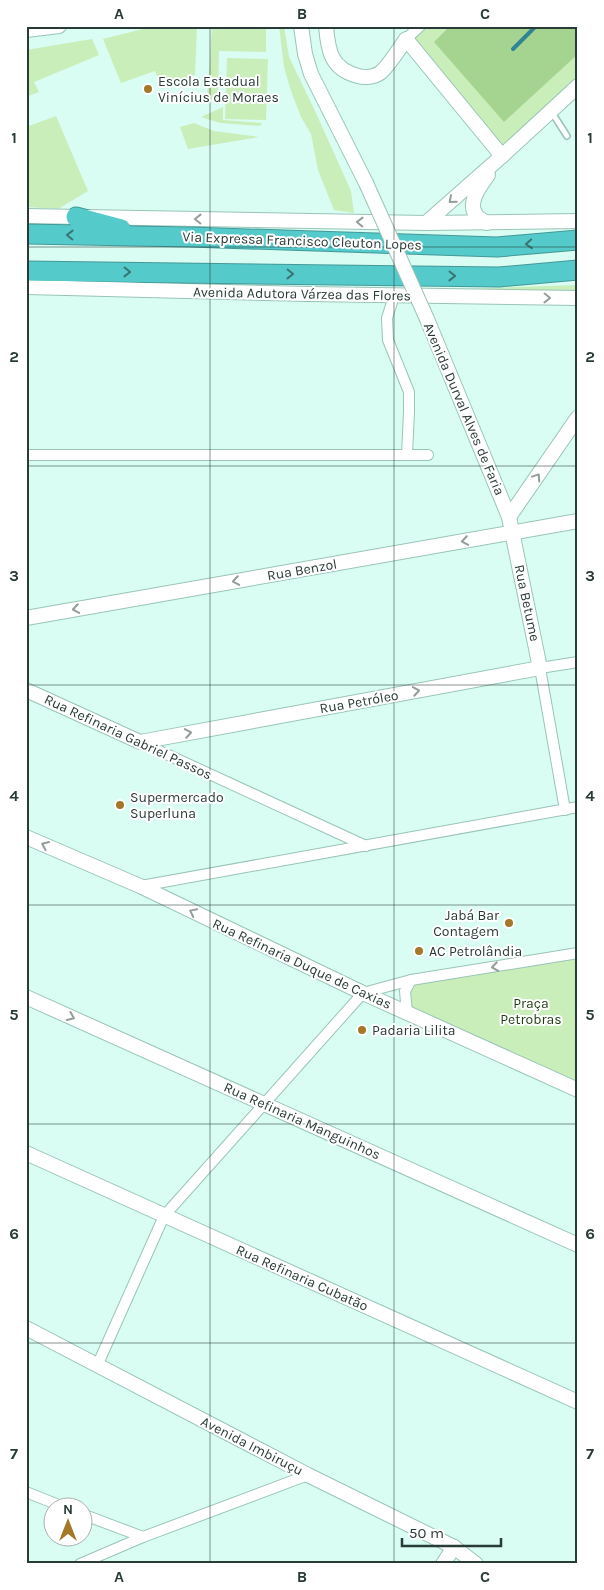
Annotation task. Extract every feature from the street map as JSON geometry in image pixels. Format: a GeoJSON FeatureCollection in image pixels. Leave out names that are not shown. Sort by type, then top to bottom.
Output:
{"type":"FeatureCollection","features":[{"type":"Feature","properties":{"kind":"highway"},"geometry":{"type":"LineString","coordinates":[[76,216],[146,236]]}},
{"type":"Feature","properties":{"kind":"highway","name":"Via Expressa Francisco Cleuton Lopes"},"geometry":{"type":"LineString","coordinates":[[26,234],[497,247],[578,240]]}},
{"type":"Feature","properties":{"kind":"highway"},"geometry":{"type":"LineString","coordinates":[[26,271],[499,277],[578,270]]}},
{"type":"Feature","properties":{"kind":"street"},"geometry":{"type":"LineString","coordinates":[[26,30],[59,26]]}},
{"type":"Feature","properties":{"kind":"street","name":"Avenida Durval Alves de Faria"},"geometry":{"type":"LineString","coordinates":[[302,26],[311,74],[366,183],[427,319],[509,517]]}},
{"type":"Feature","properties":{"kind":"street"},"geometry":{"type":"LineString","coordinates":[[326,26],[332,57],[338,68],[349,74],[362,77],[372,76],[381,72],[406,39],[420,26]]}},
{"type":"Feature","properties":{"kind":"street"},"geometry":{"type":"LineString","coordinates":[[406,39],[502,156]]}},
{"type":"Feature","properties":{"kind":"street"},"geometry":{"type":"LineString","coordinates":[[426,223],[578,86]]}},
{"type":"Feature","properties":{"kind":"street"},"geometry":{"type":"LineString","coordinates":[[487,223],[477,216],[473,205],[478,188],[502,156]]}},
{"type":"Feature","properties":{"kind":"street"},"geometry":{"type":"LineString","coordinates":[[26,216],[426,223],[578,221]]}},
{"type":"Feature","properties":{"kind":"street","name":"Avenida Adutora Várzea das Flores"},"geometry":{"type":"LineString","coordinates":[[26,287],[394,296],[578,298]]}},
{"type":"Feature","properties":{"kind":"street"},"geometry":{"type":"LineString","coordinates":[[394,296],[387,318],[388,340],[409,392],[410,412],[407,454]]}},
{"type":"Feature","properties":{"kind":"street"},"geometry":{"type":"LineString","coordinates":[[509,517],[578,416]]}},
{"type":"Feature","properties":{"kind":"street"},"geometry":{"type":"LineString","coordinates":[[26,455],[428,455]]}},
{"type":"Feature","properties":{"kind":"street","name":"Rua Betume"},"geometry":{"type":"LineString","coordinates":[[509,517],[540,668],[565,810]]}},
{"type":"Feature","properties":{"kind":"street","name":"Rua Benzol"},"geometry":{"type":"LineString","coordinates":[[26,618],[578,521]]}},
{"type":"Feature","properties":{"kind":"street","name":"Rua Petróleo"},"geometry":{"type":"LineString","coordinates":[[140,742],[578,662]]}},
{"type":"Feature","properties":{"kind":"street","name":"Rua Refinaria Gabriel Passos"},"geometry":{"type":"LineString","coordinates":[[26,690],[366,846]]}},
{"type":"Feature","properties":{"kind":"street"},"geometry":{"type":"LineString","coordinates":[[140,886],[578,807]]}},
{"type":"Feature","properties":{"kind":"street","name":"Rua Refinaria Duque de Caxias"},"geometry":{"type":"LineString","coordinates":[[26,837],[140,886],[363,993],[578,1090]]}},
{"type":"Feature","properties":{"kind":"street"},"geometry":{"type":"LineString","coordinates":[[96,1366],[164,1216],[363,993],[411,980],[578,953]]}},
{"type":"Feature","properties":{"kind":"street"},"geometry":{"type":"LineString","coordinates":[[407,1013],[405,990],[411,980]]}},
{"type":"Feature","properties":{"kind":"street","name":"Rua Refinaria Manguinhos"},"geometry":{"type":"LineString","coordinates":[[26,997],[578,1245]]}},
{"type":"Feature","properties":{"kind":"street","name":"Rua Refinaria Cubatão"},"geometry":{"type":"LineString","coordinates":[[26,1154],[578,1402]]}},
{"type":"Feature","properties":{"kind":"street","name":"Avenida Imbiruçu"},"geometry":{"type":"LineString","coordinates":[[26,1328],[308,1475],[454,1546],[476,1564]]}},
{"type":"Feature","properties":{"kind":"street"},"geometry":{"type":"LineString","coordinates":[[80,1564],[143,1537],[308,1475]]}},
{"type":"Feature","properties":{"kind":"street"},"geometry":{"type":"LineString","coordinates":[[26,1492],[42,1498]]}},
{"type":"Feature","properties":{"kind":"street"},"geometry":{"type":"LineString","coordinates":[[92,1518],[143,1537]]}},
{"type":"Feature","properties":{"kind":"street"},"geometry":{"type":"LineString","coordinates":[[443,1564],[454,1546]]}},
{"type":"Feature","properties":{"kind":"lane"},"geometry":{"type":"LineString","coordinates":[[551,111],[567,136]]}},
{"type":"Feature","properties":{"kind":"green space"},"geometry":{"type":"Polygon","coordinates":[[[155,26],[197,26],[195,75],[162,89],[155,71],[121,83],[103,39],[155,26]]]}},
{"type":"Feature","properties":{"kind":"green space"},"geometry":{"type":"Polygon","coordinates":[[[212,26],[266,26],[266,52],[219,51],[218,101],[207,99],[212,26]]]}},
{"type":"Feature","properties":{"kind":"green space"},"geometry":{"type":"Polygon","coordinates":[[[279,26],[284,26],[289,57],[351,191],[354,213],[334,210],[318,170],[311,134],[301,117],[291,91],[284,67],[279,26]]]}},
{"type":"Feature","properties":{"kind":"green space"},"geometry":{"type":"Polygon","coordinates":[[[427,26],[578,26],[578,82],[502,149],[412,40],[427,26]]]}},
{"type":"Feature","properties":{"kind":"green space"},"geometry":{"type":"Polygon","coordinates":[[[450,26],[578,26],[578,54],[504,122],[434,42],[450,26]]]}},
{"type":"Feature","properties":{"kind":"green space"},"geometry":{"type":"Polygon","coordinates":[[[92,39],[99,55],[34,82],[39,92],[26,97],[26,50],[92,39]]]}},
{"type":"Feature","properties":{"kind":"green space"},"geometry":{"type":"Polygon","coordinates":[[[227,58],[268,59],[266,120],[225,119],[227,58]]]}},
{"type":"Feature","properties":{"kind":"green space"},"geometry":{"type":"Polygon","coordinates":[[[223,107],[223,120],[262,123],[260,126],[220,123],[201,117],[223,107]]]}},
{"type":"Feature","properties":{"kind":"green space"},"geometry":{"type":"Polygon","coordinates":[[[56,116],[88,191],[58,209],[26,207],[26,127],[56,116]]]}},
{"type":"Feature","properties":{"kind":"green space"},"geometry":{"type":"Polygon","coordinates":[[[194,123],[214,131],[259,137],[188,149],[180,127],[194,123]]]}},
{"type":"Feature","properties":{"kind":"green space"},"geometry":{"type":"Polygon","coordinates":[[[578,285],[578,292],[422,290],[578,285]]]}},
{"type":"Feature","properties":{"kind":"green space","name":"Praça Petrobras"},"geometry":{"type":"Polygon","coordinates":[[[578,956],[578,1086],[411,1007],[408,993],[413,983],[578,956]]]}},
{"type":"Feature","properties":{"kind":"waterway"},"geometry":{"type":"LineString","coordinates":[[513,49],[536,26]]}},
{"type":"Feature","properties":{"kind":"place","name":"Escola Estadual Vinícius de Moraes"},"geometry":{"type":"Point","coordinates":[148,89]}},
{"type":"Feature","properties":{"kind":"place","name":"Supermercado Superluna"},"geometry":{"type":"Point","coordinates":[120,805]}},
{"type":"Feature","properties":{"kind":"place","name":"Jabá Bar Contagem"},"geometry":{"type":"Point","coordinates":[509,923]}},
{"type":"Feature","properties":{"kind":"place","name":"AC Petrolândia"},"geometry":{"type":"Point","coordinates":[419,951]}},
{"type":"Feature","properties":{"kind":"place","name":"Padaria Lilita"},"geometry":{"type":"Point","coordinates":[362,1030]}}]}
